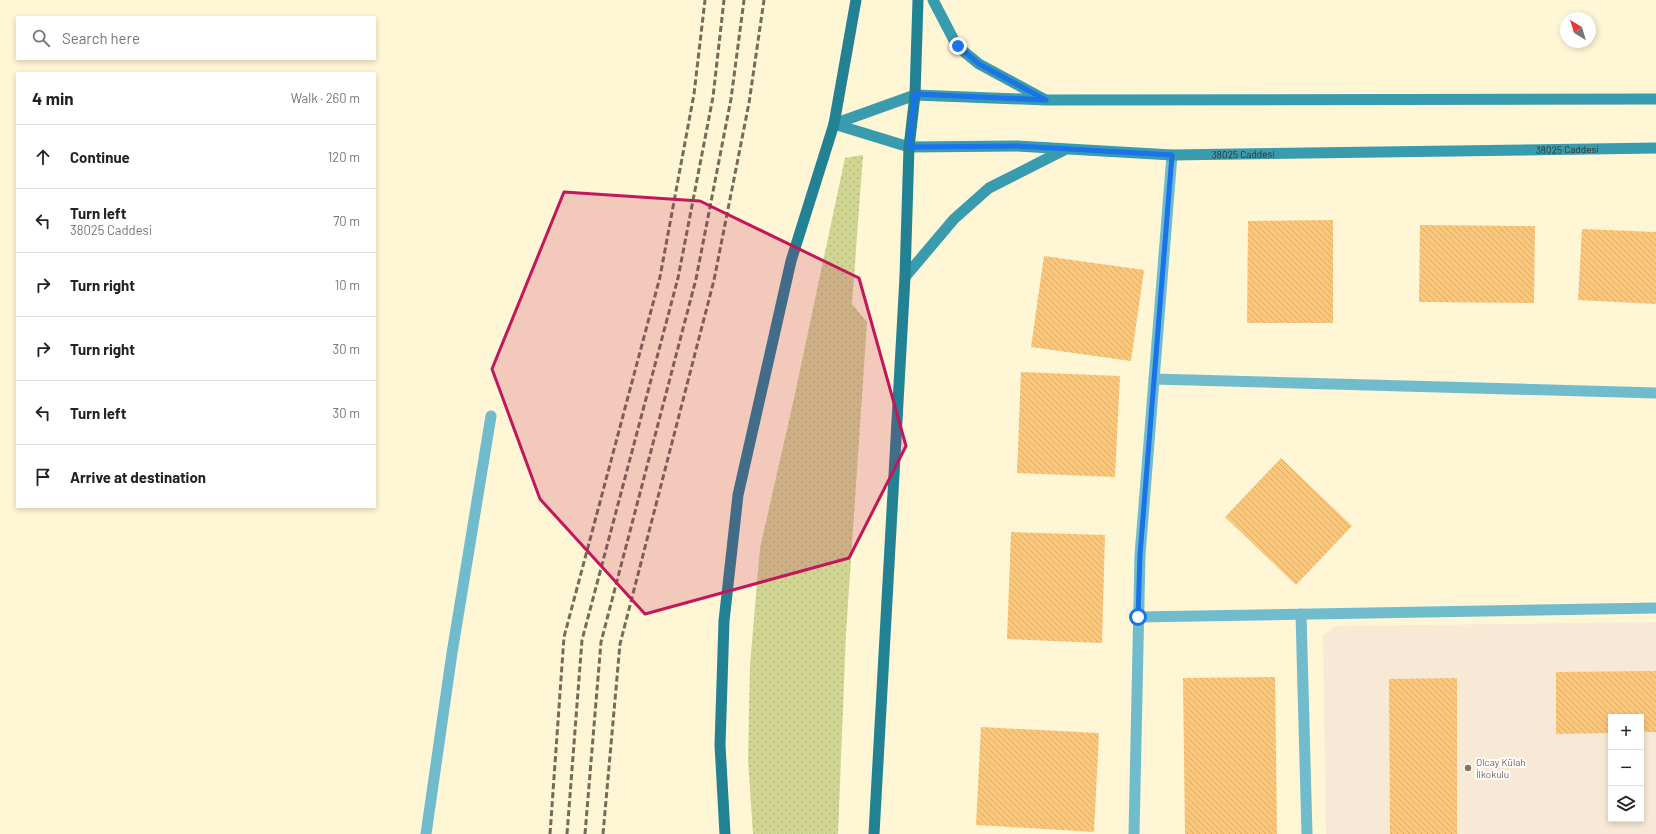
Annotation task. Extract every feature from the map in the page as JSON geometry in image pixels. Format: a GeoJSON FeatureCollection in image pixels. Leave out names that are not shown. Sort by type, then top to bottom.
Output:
{"type":"FeatureCollection","features":[{"type":"Feature","properties":{"kind":"main road"},"geometry":{"type":"LineString","coordinates":[[725,834],[720,745],[724,621],[738,494],[790,261],[834,124],[856,0]]}},
{"type":"Feature","properties":{"kind":"main road"},"geometry":{"type":"LineString","coordinates":[[874,834],[904,277],[909,147],[915,94],[918,0]]}},
{"type":"Feature","properties":{"kind":"main road"},"geometry":{"type":"LineString","coordinates":[[933,0],[958,46],[979,64],[1046,100]]}},
{"type":"Feature","properties":{"kind":"main road"},"geometry":{"type":"LineString","coordinates":[[834,124],[915,94],[1046,100],[1656,99]]}},
{"type":"Feature","properties":{"kind":"main road","name":"38025 Caddesi"},"geometry":{"type":"LineString","coordinates":[[834,124],[909,147],[1017,146],[1172,155],[1656,148]]}},
{"type":"Feature","properties":{"kind":"main road"},"geometry":{"type":"LineString","coordinates":[[904,277],[954,219],[989,188],[1065,149]]}},
{"type":"Feature","properties":{"kind":"street"},"geometry":{"type":"LineString","coordinates":[[1134,834],[1140,555],[1172,155]]}},
{"type":"Feature","properties":{"kind":"street"},"geometry":{"type":"LineString","coordinates":[[1154,379],[1656,393]]}},
{"type":"Feature","properties":{"kind":"street"},"geometry":{"type":"LineString","coordinates":[[426,834],[452,652],[491,416]]}},
{"type":"Feature","properties":{"kind":"street"},"geometry":{"type":"LineString","coordinates":[[1138,617],[1656,608]]}},
{"type":"Feature","properties":{"kind":"street"},"geometry":{"type":"LineString","coordinates":[[1301,614],[1307,834]]}},
{"type":"Feature","properties":{"kind":"highlighted area"},"geometry":{"type":"Polygon","coordinates":[[[564,192],[700,201],[859,278],[906,446],[849,558],[645,614],[540,499],[492,369],[564,192]]]}},
{"type":"Feature","properties":{"kind":"shaded area","name":"Olcay Külah İlkokulu"},"geometry":{"type":"Polygon","coordinates":[[[1656,622],[1656,834],[1326,834],[1323,635],[1336,626],[1656,622]]]}},
{"type":"Feature","properties":{"kind":"green space"},"geometry":{"type":"Polygon","coordinates":[[[863,155],[852,304],[867,322],[846,633],[838,834],[753,834],[748,760],[750,665],[760,548],[793,403],[845,158],[863,155]]]}},
{"type":"Feature","properties":{"kind":"building"},"geometry":{"type":"Polygon","coordinates":[[[1333,220],[1333,323],[1247,323],[1248,221],[1333,220]]]}},
{"type":"Feature","properties":{"kind":"building"},"geometry":{"type":"Polygon","coordinates":[[[1420,225],[1535,226],[1534,303],[1419,302],[1420,225]]]}},
{"type":"Feature","properties":{"kind":"building"},"geometry":{"type":"Polygon","coordinates":[[[1582,229],[1656,232],[1656,304],[1578,300],[1582,229]]]}},
{"type":"Feature","properties":{"kind":"building"},"geometry":{"type":"Polygon","coordinates":[[[1044,256],[1144,270],[1131,361],[1031,347],[1044,256]]]}},
{"type":"Feature","properties":{"kind":"building"},"geometry":{"type":"Polygon","coordinates":[[[1021,372],[1120,376],[1115,477],[1017,473],[1021,372]]]}},
{"type":"Feature","properties":{"kind":"building"},"geometry":{"type":"Polygon","coordinates":[[[1281,458],[1352,526],[1296,585],[1225,517],[1281,458]]]}},
{"type":"Feature","properties":{"kind":"building"},"geometry":{"type":"Polygon","coordinates":[[[1011,532],[1105,535],[1102,643],[1007,639],[1011,532]]]}},
{"type":"Feature","properties":{"kind":"building"},"geometry":{"type":"Polygon","coordinates":[[[1656,671],[1656,732],[1644,732],[1644,714],[1608,714],[1608,733],[1556,734],[1556,672],[1656,671]]]}},
{"type":"Feature","properties":{"kind":"building"},"geometry":{"type":"Polygon","coordinates":[[[1275,677],[1277,834],[1185,834],[1183,678],[1275,677]]]}},
{"type":"Feature","properties":{"kind":"building"},"geometry":{"type":"Polygon","coordinates":[[[1457,678],[1457,834],[1390,834],[1389,679],[1457,678]]]}},
{"type":"Feature","properties":{"kind":"building"},"geometry":{"type":"Polygon","coordinates":[[[981,727],[1099,733],[1094,832],[976,825],[981,727]]]}},
{"type":"Feature","properties":{"kind":"railway"},"geometry":{"type":"LineString","coordinates":[[550,834],[564,637],[660,277],[694,94],[705,0]]}},
{"type":"Feature","properties":{"kind":"railway"},"geometry":{"type":"LineString","coordinates":[[567,834],[582,640],[678,278],[713,97],[724,0]]}},
{"type":"Feature","properties":{"kind":"railway"},"geometry":{"type":"LineString","coordinates":[[585,834],[601,642],[696,279],[731,99],[744,0]]}},
{"type":"Feature","properties":{"kind":"railway"},"geometry":{"type":"LineString","coordinates":[[603,834],[620,644],[714,280],[749,103],[764,0]]}},
{"type":"Feature","properties":{"kind":"place","name":"Olcay Külah İlkokulu"},"geometry":{"type":"Point","coordinates":[1468,768]}},
{"type":"Feature","properties":{"kind":"route"},"geometry":{"type":"LineString","coordinates":[[958,46],[979,64],[1046,100],[915,94],[909,147],[1017,146],[1172,155],[1140,555],[1138,617]]}}]}
